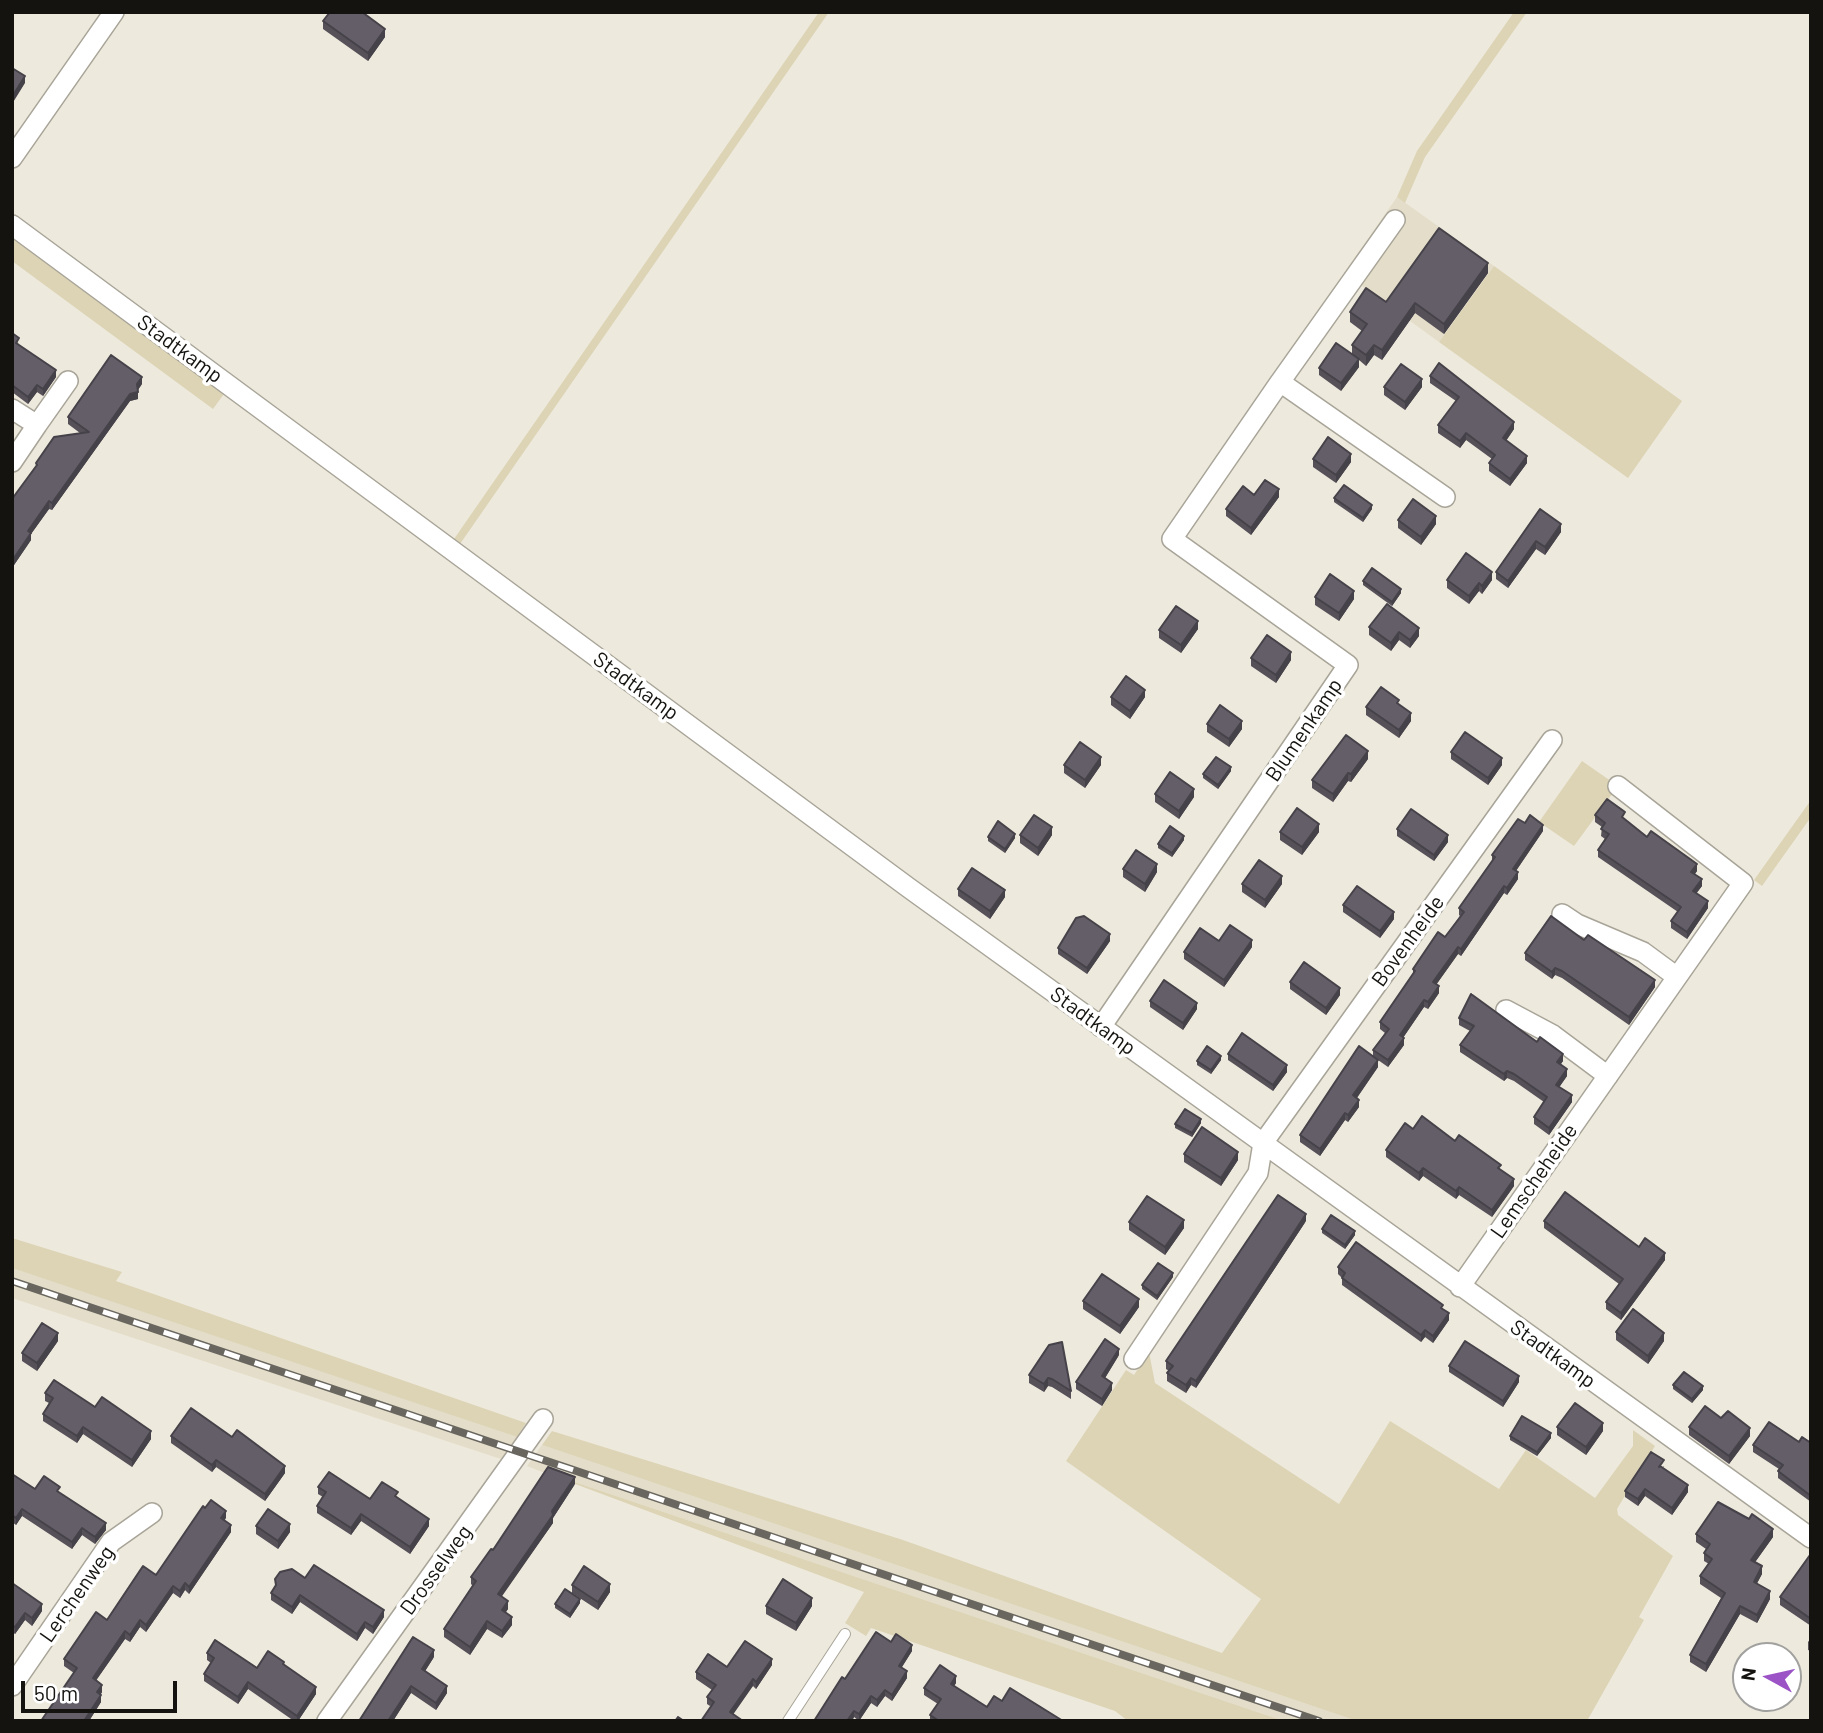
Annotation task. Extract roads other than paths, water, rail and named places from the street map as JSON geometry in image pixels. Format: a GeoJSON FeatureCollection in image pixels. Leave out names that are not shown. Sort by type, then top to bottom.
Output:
{"type":"FeatureCollection","features":[{"type":"Feature","properties":{"kind":"street"},"geometry":{"type":"LineString","coordinates":[[14,153],[114,12]]}},
{"type":"Feature","properties":{"kind":"street","name":"Blumenkamp"},"geometry":{"type":"LineString","coordinates":[[1101,1027],[1348,665],[1172,539],[1395,220]]}},
{"type":"Feature","properties":{"kind":"street","name":"Stadtkamp"},"geometry":{"type":"LineString","coordinates":[[12,225],[909,888],[1811,1538]]}},
{"type":"Feature","properties":{"kind":"street"},"geometry":{"type":"LineString","coordinates":[[12,462],[68,381]]}},
{"type":"Feature","properties":{"kind":"street"},"geometry":{"type":"LineString","coordinates":[[1280,382],[1445,497]]}},
{"type":"Feature","properties":{"kind":"street"},"geometry":{"type":"LineString","coordinates":[[12,409],[37,425]]}},
{"type":"Feature","properties":{"kind":"street","name":"Bovenheide"},"geometry":{"type":"LineString","coordinates":[[1263,1143],[1552,740]]}},
{"type":"Feature","properties":{"kind":"street","name":"Lemscheheide"},"geometry":{"type":"LineString","coordinates":[[1460,1287],[1743,883],[1618,786]]}},
{"type":"Feature","properties":{"kind":"street"},"geometry":{"type":"LineString","coordinates":[[1562,914],[1577,924],[1643,952],[1676,977]]}},
{"type":"Feature","properties":{"kind":"street"},"geometry":{"type":"LineString","coordinates":[[1506,1010],[1553,1035],[1608,1076]]}},
{"type":"Feature","properties":{"kind":"street"},"geometry":{"type":"LineString","coordinates":[[1134,1359],[1258,1173],[1263,1143]]}},
{"type":"Feature","properties":{"kind":"street","name":"Drosselweg"},"geometry":{"type":"LineString","coordinates":[[327,1721],[543,1419]]}},
{"type":"Feature","properties":{"kind":"street","name":"Lerchenweg"},"geometry":{"type":"LineString","coordinates":[[12,1686],[111,1542],[152,1513]]}},
{"type":"Feature","properties":{"kind":"lane"},"geometry":{"type":"LineString","coordinates":[[788,1721],[845,1634]]}},
{"type":"Feature","properties":{"kind":"railway"},"geometry":{"type":"LineString","coordinates":[[12,1281],[1319,1721]]}}]}
